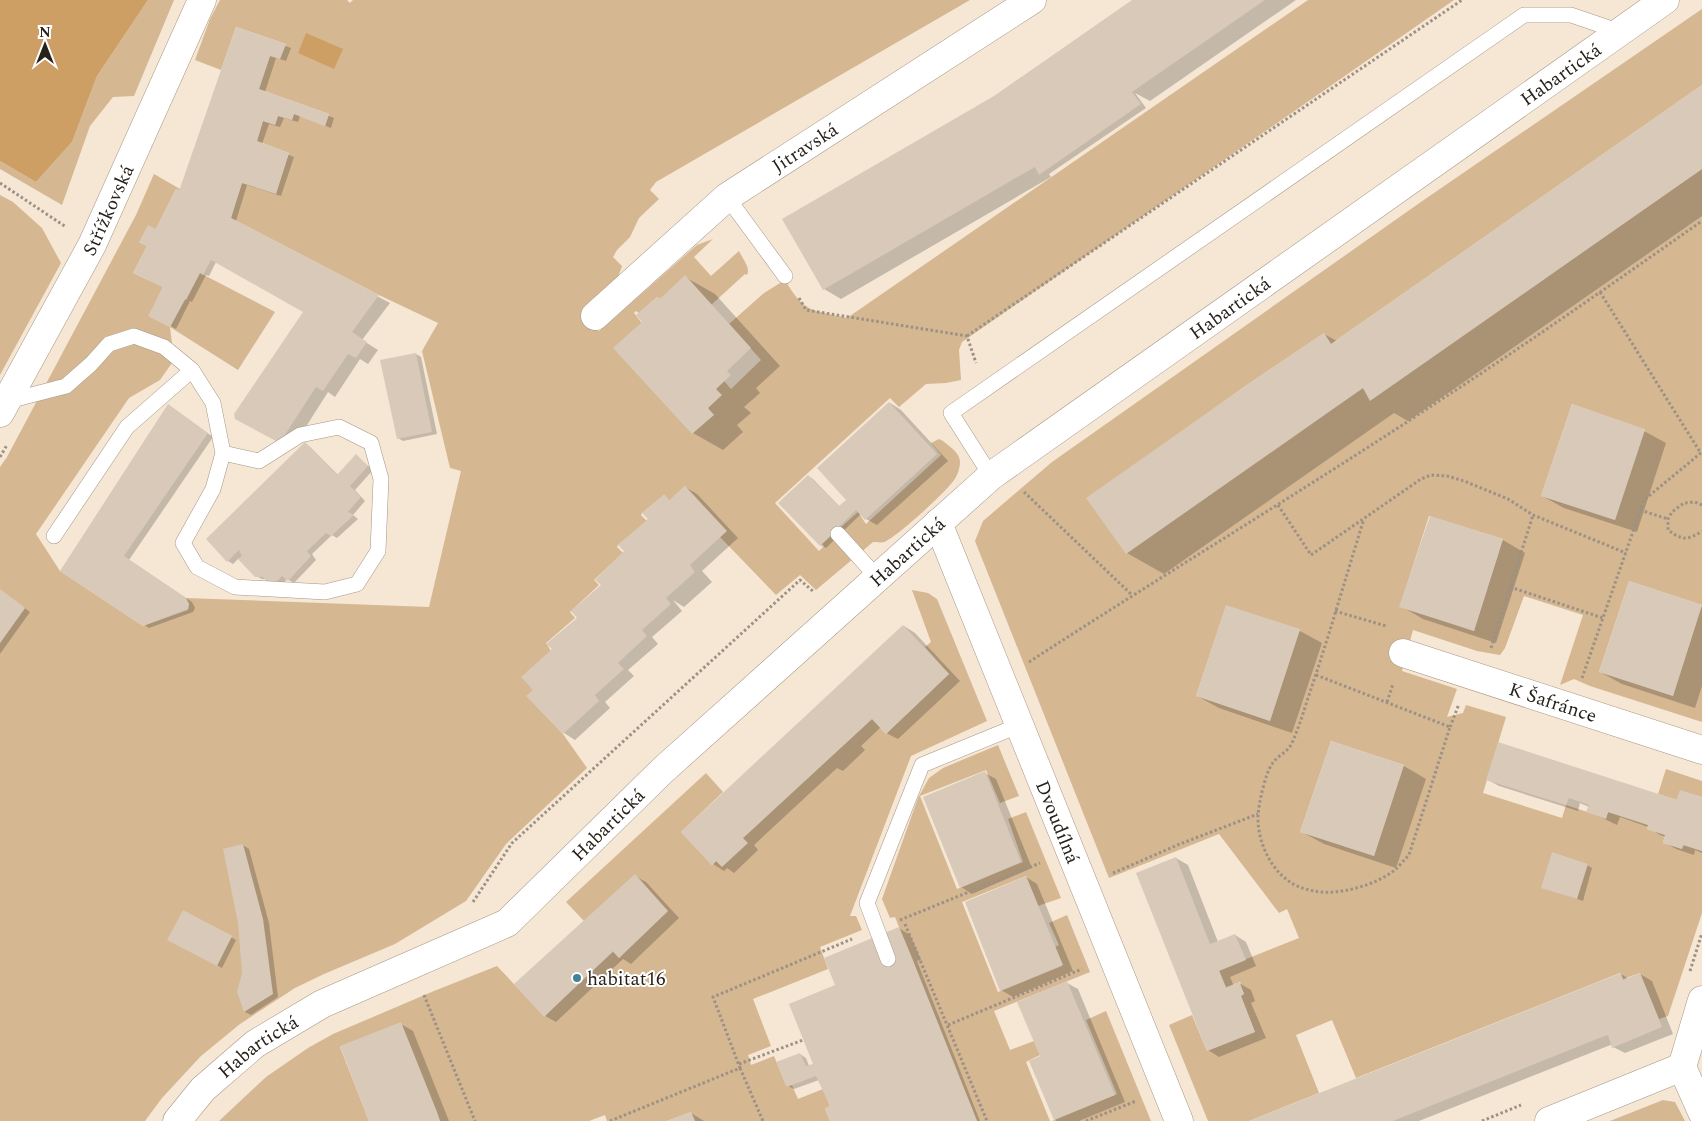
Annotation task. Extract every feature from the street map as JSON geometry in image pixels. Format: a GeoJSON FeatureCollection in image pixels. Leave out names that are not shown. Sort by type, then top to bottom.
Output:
{"type":"FeatureCollection","features":[{"type":"Feature","properties":{"kind":"street","name":"Střížkovská"},"geometry":{"type":"LineString","coordinates":[[4,407],[92,245],[202,0]]}},
{"type":"Feature","properties":{"kind":"street","name":"Jitravská"},"geometry":{"type":"LineString","coordinates":[[595,316],[727,197],[1032,0]]}},
{"type":"Feature","properties":{"kind":"street","name":"Habartická"},"geometry":{"type":"LineString","coordinates":[[177,1121],[203,1089],[255,1044],[322,1004],[507,923],[663,770],[991,476],[1664,0]]}},
{"type":"Feature","properties":{"kind":"street","name":"Dvoudílná"},"geometry":{"type":"LineString","coordinates":[[938,523],[1179,1121]]}},
{"type":"Feature","properties":{"kind":"street","name":"K Šafránce"},"geometry":{"type":"LineString","coordinates":[[1403,653],[1702,750]]}},
{"type":"Feature","properties":{"kind":"street"},"geometry":{"type":"LineString","coordinates":[[1702,1000],[1682,1067],[1702,1112]]}},
{"type":"Feature","properties":{"kind":"street"},"geometry":{"type":"LineString","coordinates":[[1549,1121],[1682,1067]]}},
{"type":"Feature","properties":{"kind":"lane"},"geometry":{"type":"LineString","coordinates":[[991,476],[951,413],[1524,15],[1571,15],[1621,32]]}},
{"type":"Feature","properties":{"kind":"lane"},"geometry":{"type":"LineString","coordinates":[[727,197],[785,276]]}},
{"type":"Feature","properties":{"kind":"lane"},"geometry":{"type":"LineString","coordinates":[[4,407],[66,386],[91,364],[109,344],[134,336],[164,347],[192,370],[213,403],[223,454],[213,489],[183,543],[197,567],[235,587],[325,592],[357,584],[378,551],[382,479],[371,444],[339,427],[300,435],[258,461],[223,454]]}},
{"type":"Feature","properties":{"kind":"lane"},"geometry":{"type":"LineString","coordinates":[[54,536],[127,427],[192,370]]}},
{"type":"Feature","properties":{"kind":"lane"},"geometry":{"type":"LineString","coordinates":[[838,534],[877,577]]}},
{"type":"Feature","properties":{"kind":"lane"},"geometry":{"type":"LineString","coordinates":[[888,958],[867,903],[922,765],[1020,725]]}},
{"type":"Feature","properties":{"kind":"path"},"geometry":{"type":"LineString","coordinates":[[785,276],[806,310],[967,336],[1460,1]]}},
{"type":"Feature","properties":{"kind":"path"},"geometry":{"type":"LineString","coordinates":[[0,183],[21,195],[92,245]]}},
{"type":"Feature","properties":{"kind":"path"},"geometry":{"type":"LineString","coordinates":[[1002,680],[1132,595],[1278,505],[1443,399],[1702,221]]}},
{"type":"Feature","properties":{"kind":"path"},"geometry":{"type":"LineString","coordinates":[[1572,708],[1644,500],[1701,452],[1600,292]]}},
{"type":"Feature","properties":{"kind":"path"},"geometry":{"type":"LineString","coordinates":[[967,336],[985,390]]}},
{"type":"Feature","properties":{"kind":"path"},"geometry":{"type":"LineString","coordinates":[[1278,505],[1311,555],[1421,479],[1431,475],[1447,476],[1508,499],[1533,515],[1626,553]]}},
{"type":"Feature","properties":{"kind":"path"},"geometry":{"type":"LineString","coordinates":[[991,476],[1017,485],[1132,595]]}},
{"type":"Feature","properties":{"kind":"path"},"geometry":{"type":"LineString","coordinates":[[1702,505],[1695,502],[1684,503],[1672,512],[1668,519],[1668,530],[1680,538],[1692,538],[1702,531]]}},
{"type":"Feature","properties":{"kind":"path"},"geometry":{"type":"LineString","coordinates":[[1640,510],[1668,519]]}},
{"type":"Feature","properties":{"kind":"path"},"geometry":{"type":"LineString","coordinates":[[1490,651],[1533,515]]}},
{"type":"Feature","properties":{"kind":"path"},"geometry":{"type":"LineString","coordinates":[[1316,675],[1450,727],[1409,855],[1394,870],[1373,882],[1334,893],[1302,888],[1286,879],[1273,864],[1264,847],[1259,831],[1258,814],[1263,789],[1272,764],[1292,745],[1316,675],[1364,519]]}},
{"type":"Feature","properties":{"kind":"path"},"geometry":{"type":"LineString","coordinates":[[471,904],[512,843],[800,580],[817,594]]}},
{"type":"Feature","properties":{"kind":"path"},"geometry":{"type":"LineString","coordinates":[[1510,587],[1603,618]]}},
{"type":"Feature","properties":{"kind":"path"},"geometry":{"type":"LineString","coordinates":[[1335,611],[1392,628]]}},
{"type":"Feature","properties":{"kind":"path"},"geometry":{"type":"LineString","coordinates":[[1084,886],[1180,844],[1258,814]]}},
{"type":"Feature","properties":{"kind":"path"},"geometry":{"type":"LineString","coordinates":[[987,1121],[903,919],[1070,851]]}},
{"type":"Feature","properties":{"kind":"path"},"geometry":{"type":"LineString","coordinates":[[762,1121],[713,997],[835,946]]}},
{"type":"Feature","properties":{"kind":"path"},"geometry":{"type":"LineString","coordinates":[[948,1025],[1113,956]]}},
{"type":"Feature","properties":{"kind":"path"},"geometry":{"type":"LineString","coordinates":[[433,1017],[475,1121]]}},
{"type":"Feature","properties":{"kind":"path"},"geometry":{"type":"LineString","coordinates":[[610,1121],[803,1040]]}},
{"type":"Feature","properties":{"kind":"path"},"geometry":{"type":"LineString","coordinates":[[1086,1121],[1166,1089]]}},
{"type":"Feature","properties":{"kind":"shaded area"},"geometry":{"type":"Polygon","coordinates":[[[0,0],[148,0],[97,76],[72,142],[36,182],[0,161],[0,0]]]}},
{"type":"Feature","properties":{"kind":"shaded area"},"geometry":{"type":"Polygon","coordinates":[[[148,0],[174,0],[134,96],[113,97],[90,126],[62,205],[0,169],[0,161],[36,182],[72,142],[97,76],[148,0]]]}},
{"type":"Feature","properties":{"kind":"shaded area"},"geometry":{"type":"Polygon","coordinates":[[[220,0],[347,0],[350,3],[353,0],[970,0],[656,182],[650,190],[659,199],[639,218],[630,237],[613,257],[622,266],[617,280],[581,312],[599,331],[697,245],[713,239],[694,257],[711,276],[739,251],[747,266],[747,275],[745,274],[711,305],[659,299],[657,297],[639,313],[636,311],[634,313],[708,408],[716,389],[724,381],[731,389],[761,360],[729,324],[764,293],[785,280],[798,299],[810,308],[847,318],[1308,0],[1454,0],[962,342],[959,350],[961,380],[926,384],[899,407],[890,398],[775,503],[819,551],[824,546],[822,544],[858,512],[866,524],[941,455],[931,443],[939,439],[958,455],[960,461],[955,478],[942,494],[921,514],[890,539],[883,542],[873,542],[816,590],[800,575],[776,595],[720,537],[726,531],[685,486],[670,500],[664,495],[642,513],[641,515],[647,521],[618,545],[617,547],[623,553],[594,580],[599,585],[570,612],[575,618],[546,643],[551,651],[533,690],[527,696],[563,734],[587,768],[506,844],[466,901],[395,944],[295,988],[240,1024],[201,1056],[162,1098],[145,1121],[0,1121],[0,643],[25,608],[0,589],[0,467],[136,215],[154,174],[180,189],[179,191],[176,189],[156,229],[139,242],[147,246],[133,273],[163,287],[149,316],[170,327],[174,360],[160,380],[129,398],[36,534],[60,571],[143,626],[188,610],[189,604],[186,598],[429,607],[461,471],[450,468],[422,351],[438,323],[379,295],[231,218],[242,183],[276,193],[289,153],[257,141],[263,121],[275,125],[278,116],[292,120],[294,114],[325,126],[329,114],[259,89],[270,56],[280,59],[286,44],[236,27],[221,70],[195,60],[210,19],[220,0]],[[183,911],[217,965],[232,936],[183,911]]]}},
{"type":"Feature","properties":{"kind":"shaded area"},"geometry":{"type":"Polygon","coordinates":[[[1702,9],[1702,85],[1331,344],[1324,333],[1167,442],[1284,442],[1363,388],[1370,400],[1702,169],[1702,605],[1702,722],[1590,686],[1574,679],[1560,685],[1583,615],[1524,596],[1505,648],[1500,655],[1477,651],[1413,630],[1402,671],[1457,689],[1447,717],[1463,713],[1466,705],[1506,717],[1483,793],[1562,818],[1566,805],[1606,818],[1608,812],[1648,825],[1647,829],[1665,835],[1663,843],[1682,849],[1684,845],[1702,851],[1702,913],[1668,1016],[1659,1019],[1640,973],[1623,979],[1620,973],[1356,1078],[1332,1020],[1296,1035],[1319,1093],[1249,1121],[1208,1121],[1169,1025],[1192,1015],[1207,1051],[1255,1032],[1241,996],[1244,994],[1240,982],[1226,987],[1219,970],[1299,938],[1287,909],[1279,913],[1219,834],[1109,878],[975,541],[983,521],[1052,462],[1418,204],[1702,9]],[[1572,404],[1541,496],[1615,520],[1645,430],[1572,404]],[[1429,516],[1400,606],[1474,631],[1503,539],[1429,516]],[[1629,581],[1599,672],[1673,696],[1702,605],[1629,581]],[[1226,606],[1196,696],[1270,721],[1300,630],[1226,606]],[[1331,741],[1300,832],[1374,856],[1404,765],[1331,741]]]}},
{"type":"Feature","properties":{"kind":"shaded area"},"geometry":{"type":"Polygon","coordinates":[[[306,33],[343,49],[334,69],[298,53],[306,33]]]}},
{"type":"Feature","properties":{"kind":"shaded area"},"geometry":{"type":"Polygon","coordinates":[[[0,195],[13,202],[42,228],[61,263],[0,375],[0,195]]]}},
{"type":"Feature","properties":{"kind":"shaded area"},"geometry":{"type":"Polygon","coordinates":[[[200,273],[275,312],[238,370],[170,327],[200,273]]]}},
{"type":"Feature","properties":{"kind":"shaded area"},"geometry":{"type":"Polygon","coordinates":[[[912,590],[928,593],[937,599],[987,721],[911,756],[850,916],[856,916],[862,930],[820,947],[828,969],[753,999],[771,1046],[748,1055],[751,1065],[774,1056],[786,1085],[791,1083],[798,1099],[823,1089],[830,1106],[825,1109],[830,1121],[695,1121],[691,1112],[667,1121],[607,1121],[605,1115],[589,1121],[440,1121],[401,1023],[340,1047],[369,1121],[219,1121],[266,1077],[308,1048],[333,1034],[497,966],[544,1016],[613,952],[619,958],[667,912],[584,921],[566,902],[706,773],[723,792],[681,832],[712,865],[872,719],[886,734],[949,674],[925,647],[931,642],[912,590]]]}},
{"type":"Feature","properties":{"kind":"shaded area"},"geometry":{"type":"Polygon","coordinates":[[[998,745],[1019,796],[1000,803],[986,770],[920,796],[957,889],[1023,862],[1008,819],[1026,812],[1061,898],[1038,906],[1026,876],[962,902],[998,992],[1062,966],[1055,947],[1059,945],[1049,923],[1067,915],[1090,972],[994,1011],[1010,1050],[1034,1041],[1040,1055],[1026,1062],[1050,1121],[977,1121],[895,917],[890,918],[882,899],[918,798],[929,778],[943,768],[998,745]]]}},
{"type":"Feature","properties":{"kind":"shaded area"},"geometry":{"type":"Polygon","coordinates":[[[1666,769],[1702,781],[1702,797],[1680,791],[1677,800],[1658,794],[1666,769]]]}},
{"type":"Feature","properties":{"kind":"shaded area"},"geometry":{"type":"Polygon","coordinates":[[[1106,1011],[1151,1121],[1052,1121],[1117,1094],[1086,1020],[1106,1011]]]}},
{"type":"Feature","properties":{"kind":"shaded area"},"geometry":{"type":"Polygon","coordinates":[[[1663,1100],[1675,1102],[1685,1121],[1610,1121],[1663,1100]]]}},
{"type":"Feature","properties":{"kind":"building"},"geometry":{"type":"Polygon","coordinates":[[[1132,0],[1265,0],[1132,92],[1141,104],[1039,175],[1035,167],[823,290],[782,219],[994,96],[1132,0]]]}},
{"type":"Feature","properties":{"kind":"building"},"geometry":{"type":"Polygon","coordinates":[[[236,27],[286,44],[280,59],[270,56],[259,89],[329,114],[325,126],[294,114],[292,120],[278,116],[275,125],[263,121],[257,141],[289,153],[276,194],[242,183],[231,218],[379,295],[352,332],[367,342],[356,358],[348,354],[323,391],[316,387],[281,441],[276,441],[235,419],[234,414],[303,312],[211,260],[203,275],[200,273],[170,327],[148,316],[163,287],[133,273],[147,246],[139,242],[148,225],[156,229],[176,189],[179,191],[236,27]]]}},
{"type":"Feature","properties":{"kind":"building"},"geometry":{"type":"Polygon","coordinates":[[[1702,85],[1702,169],[1370,401],[1363,388],[1126,554],[1086,498],[1324,333],[1331,344],[1702,85]]]}},
{"type":"Feature","properties":{"kind":"building"},"geometry":{"type":"Polygon","coordinates":[[[685,275],[751,348],[727,371],[731,375],[716,389],[722,395],[708,408],[714,415],[692,434],[613,348],[642,322],[636,315],[657,297],[661,298],[685,275]]]}},
{"type":"Feature","properties":{"kind":"building"},"geometry":{"type":"Polygon","coordinates":[[[416,353],[432,432],[397,439],[380,360],[416,353]]]}},
{"type":"Feature","properties":{"kind":"building"},"geometry":{"type":"Polygon","coordinates":[[[889,402],[937,454],[865,520],[856,510],[820,546],[778,503],[808,475],[839,506],[846,500],[817,468],[889,402]]]}},
{"type":"Feature","properties":{"kind":"building"},"geometry":{"type":"Polygon","coordinates":[[[168,404],[208,433],[124,556],[186,598],[189,604],[188,609],[143,626],[60,571],[168,404]]]}},
{"type":"Feature","properties":{"kind":"building"},"geometry":{"type":"Polygon","coordinates":[[[1572,404],[1645,429],[1615,520],[1541,496],[1572,404]]]}},
{"type":"Feature","properties":{"kind":"building"},"geometry":{"type":"Polygon","coordinates":[[[305,442],[337,475],[356,454],[368,466],[350,486],[361,497],[348,512],[354,515],[331,536],[326,533],[307,551],[311,556],[288,581],[282,576],[271,587],[263,577],[255,577],[238,559],[242,556],[239,550],[227,562],[206,539],[305,442]]]}},
{"type":"Feature","properties":{"kind":"building"},"geometry":{"type":"Polygon","coordinates":[[[685,486],[727,531],[690,565],[695,572],[666,598],[671,604],[642,630],[647,636],[618,663],[624,669],[595,695],[599,701],[563,734],[526,696],[533,690],[521,677],[552,649],[546,644],[577,618],[571,611],[601,585],[595,580],[624,551],[618,545],[648,519],[642,513],[664,495],[670,500],[685,486]]]}},
{"type":"Feature","properties":{"kind":"building"},"geometry":{"type":"Polygon","coordinates":[[[1430,516],[1503,539],[1474,631],[1399,607],[1430,516]]]}},
{"type":"Feature","properties":{"kind":"building"},"geometry":{"type":"Polygon","coordinates":[[[1629,581],[1702,605],[1673,696],[1599,672],[1629,581]]]}},
{"type":"Feature","properties":{"kind":"building"},"geometry":{"type":"Polygon","coordinates":[[[0,589],[25,608],[0,643],[0,589]]]}},
{"type":"Feature","properties":{"kind":"building"},"geometry":{"type":"Polygon","coordinates":[[[1226,605],[1300,629],[1270,721],[1196,696],[1226,605]]]}},
{"type":"Feature","properties":{"kind":"building"},"geometry":{"type":"Polygon","coordinates":[[[903,625],[949,674],[886,734],[872,719],[743,838],[748,843],[722,867],[716,861],[712,865],[681,832],[903,625]]]}},
{"type":"Feature","properties":{"kind":"building"},"geometry":{"type":"Polygon","coordinates":[[[1331,741],[1404,765],[1374,856],[1300,832],[1331,741]]]}},
{"type":"Feature","properties":{"kind":"building"},"geometry":{"type":"Polygon","coordinates":[[[1498,742],[1677,800],[1680,790],[1702,797],[1702,851],[1683,845],[1682,849],[1663,843],[1665,835],[1647,829],[1648,825],[1608,812],[1606,819],[1586,812],[1589,805],[1569,798],[1566,805],[1486,780],[1498,742]]]}},
{"type":"Feature","properties":{"kind":"building"},"geometry":{"type":"Polygon","coordinates":[[[985,771],[1021,862],[960,888],[923,797],[985,771]]]}},
{"type":"Feature","properties":{"kind":"building"},"geometry":{"type":"Polygon","coordinates":[[[243,844],[263,919],[273,994],[244,1012],[237,992],[242,973],[238,923],[223,849],[243,844]]]}},
{"type":"Feature","properties":{"kind":"building"},"geometry":{"type":"Polygon","coordinates":[[[1552,852],[1588,864],[1577,899],[1541,888],[1552,852]]]}},
{"type":"Feature","properties":{"kind":"building"},"geometry":{"type":"Polygon","coordinates":[[[1176,857],[1210,944],[1235,934],[1246,960],[1219,971],[1226,988],[1239,982],[1244,994],[1241,996],[1255,1032],[1207,1051],[1136,873],[1176,857]]]}},
{"type":"Feature","properties":{"kind":"building"},"geometry":{"type":"Polygon","coordinates":[[[635,874],[668,911],[619,958],[613,951],[544,1017],[514,984],[635,874]]]}},
{"type":"Feature","properties":{"kind":"building"},"geometry":{"type":"Polygon","coordinates":[[[1026,876],[1063,965],[1000,991],[965,902],[1026,876]]]}},
{"type":"Feature","properties":{"kind":"building"},"geometry":{"type":"Polygon","coordinates":[[[183,910],[232,936],[217,966],[167,940],[183,910]]]}},
{"type":"Feature","properties":{"kind":"building"},"geometry":{"type":"Polygon","coordinates":[[[899,927],[977,1121],[830,1121],[825,1109],[830,1106],[816,1076],[787,1087],[776,1062],[800,1053],[806,1066],[813,1064],[789,1004],[835,985],[824,958],[899,927]]]}},
{"type":"Feature","properties":{"kind":"building"},"geometry":{"type":"Polygon","coordinates":[[[1621,973],[1623,980],[1640,973],[1662,1027],[1612,1048],[1608,1035],[1393,1121],[1249,1121],[1621,973]]]}},
{"type":"Feature","properties":{"kind":"building"},"geometry":{"type":"Polygon","coordinates":[[[1067,981],[1115,1095],[1054,1120],[1029,1061],[1040,1056],[1017,1002],[1067,981]]]}},
{"type":"Feature","properties":{"kind":"building"},"geometry":{"type":"Polygon","coordinates":[[[401,1022],[440,1121],[369,1121],[340,1046],[401,1022]]]}},
{"type":"Feature","properties":{"kind":"building"},"geometry":{"type":"Polygon","coordinates":[[[691,1112],[695,1121],[667,1121],[691,1112]]]}},
{"type":"Feature","properties":{"kind":"place","name":"habitat16"},"geometry":{"type":"Point","coordinates":[577,978]}}]}
